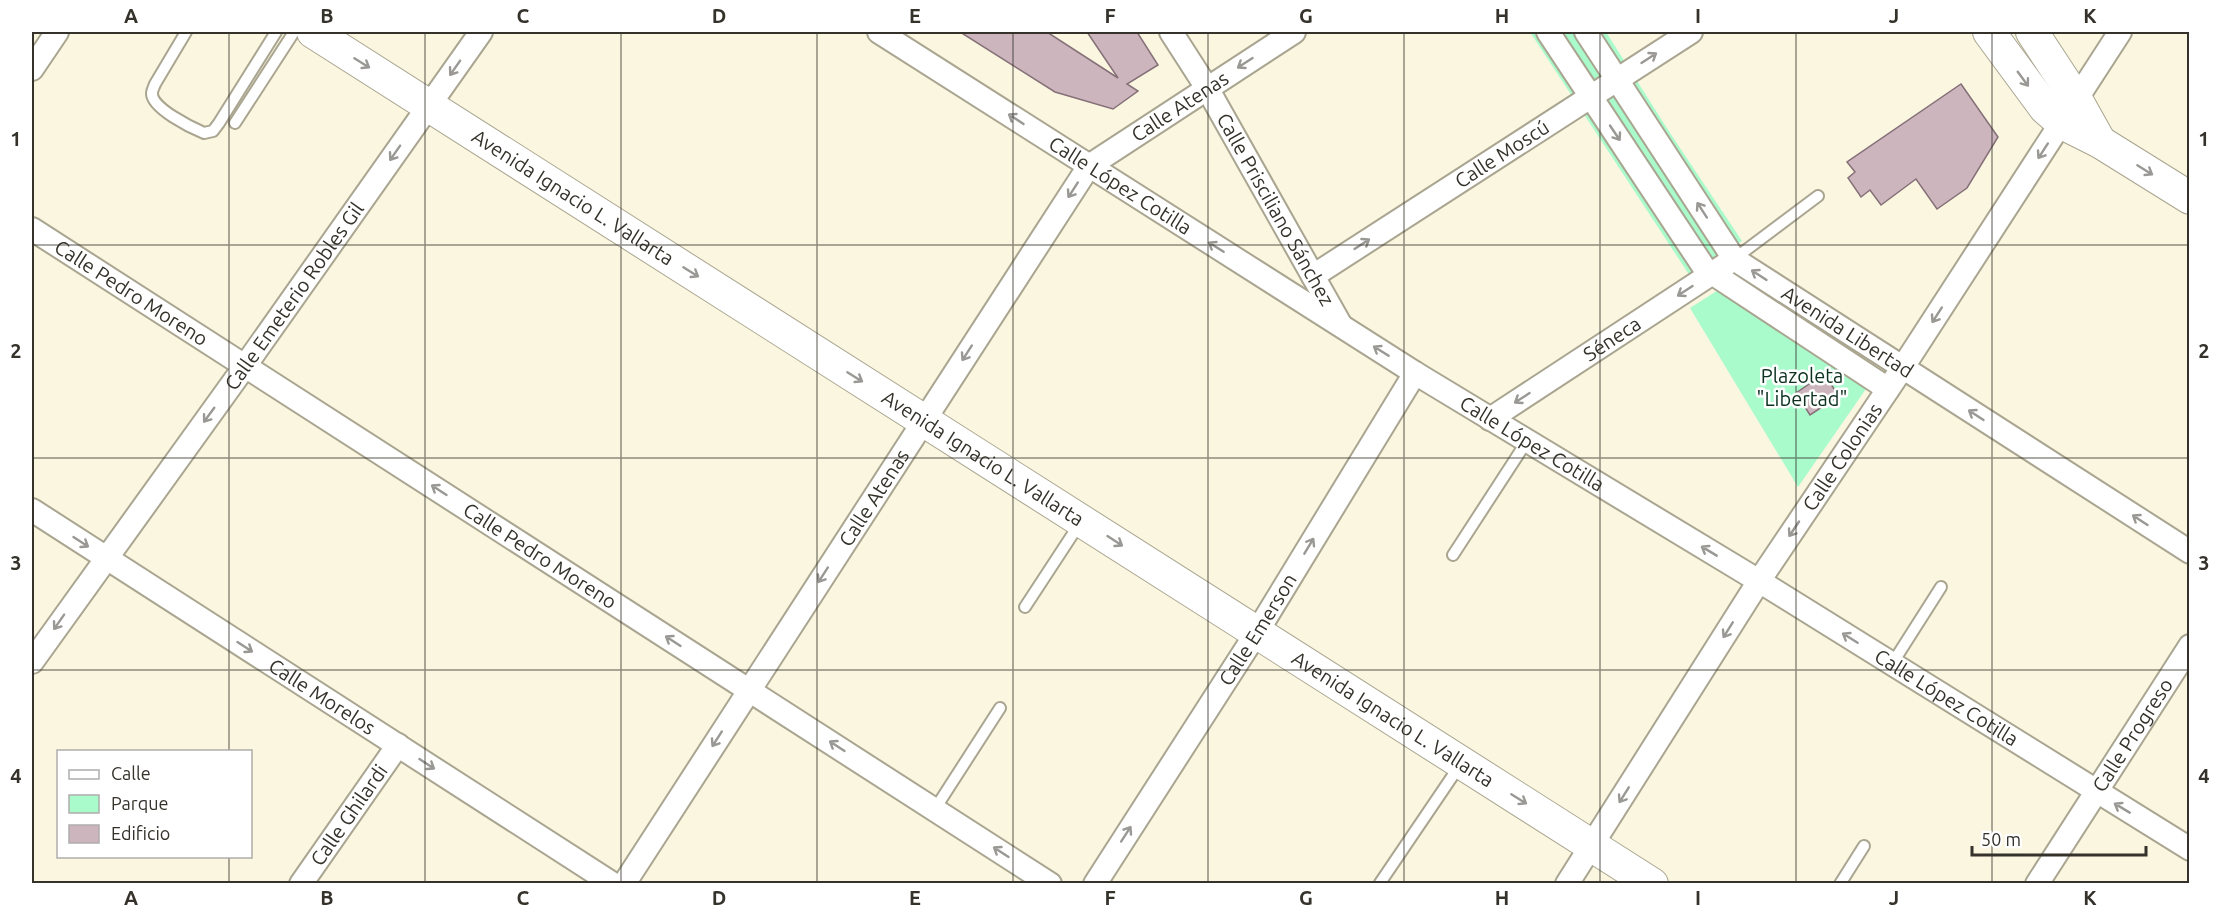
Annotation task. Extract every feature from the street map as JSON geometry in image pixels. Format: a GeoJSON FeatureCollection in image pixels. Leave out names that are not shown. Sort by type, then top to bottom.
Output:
{"type":"FeatureCollection","features":[{"type":"Feature","properties":{"kind":"main road","name":"Avenida Ignacio L. Vallarta"},"geometry":{"type":"LineString","coordinates":[[313,32],[1652,884]]}},
{"type":"Feature","properties":{"kind":"main road"},"geometry":{"type":"LineString","coordinates":[[1989,32],[2045,108],[2069,111]]}},
{"type":"Feature","properties":{"kind":"main road"},"geometry":{"type":"LineString","coordinates":[[2032,32],[2069,111],[2100,142],[2190,198]]}},
{"type":"Feature","properties":{"kind":"street"},"geometry":{"type":"LineString","coordinates":[[32,69],[57,32]]}},
{"type":"Feature","properties":{"kind":"street","name":"Calle Emeterio Robles Gil"},"geometry":{"type":"LineString","coordinates":[[32,662],[481,32]]}},
{"type":"Feature","properties":{"kind":"street","name":"Calle López Cotilla"},"geometry":{"type":"LineString","coordinates":[[879,32],[1415,373],[1759,581],[2190,849]]}},
{"type":"Feature","properties":{"kind":"street","name":"Calle Prisciliano Sánchez"},"geometry":{"type":"LineString","coordinates":[[1171,32],[1208,88],[1341,326]]}},
{"type":"Feature","properties":{"kind":"street","name":"Calle Atenas"},"geometry":{"type":"LineString","coordinates":[[624,884],[1089,166],[1294,32]]}},
{"type":"Feature","properties":{"kind":"street"},"geometry":{"type":"LineString","coordinates":[[1548,32],[1711,274],[1888,389]]}},
{"type":"Feature","properties":{"kind":"street","name":"Avenida Libertad"},"geometry":{"type":"LineString","coordinates":[[1586,32],[1734,259],[2190,552]]}},
{"type":"Feature","properties":{"kind":"street","name":"Calle Moscú"},"geometry":{"type":"LineString","coordinates":[[1313,276],[1691,32]]}},
{"type":"Feature","properties":{"kind":"street","name":"Calle Colonias"},"geometry":{"type":"LineString","coordinates":[[1567,884],[1759,581],[1903,367],[2120,32]]}},
{"type":"Feature","properties":{"kind":"street","name":"Calle Pedro Moreno"},"geometry":{"type":"LineString","coordinates":[[32,229],[1050,884]]}},
{"type":"Feature","properties":{"kind":"street","name":"Séneca"},"geometry":{"type":"LineString","coordinates":[[1490,418],[1734,259]]}},
{"type":"Feature","properties":{"kind":"street","name":"Calle Emerson"},"geometry":{"type":"LineString","coordinates":[[1095,884],[1257,632],[1415,373]]}},
{"type":"Feature","properties":{"kind":"street","name":"Calle Morelos"},"geometry":{"type":"LineString","coordinates":[[32,510],[613,884]]}},
{"type":"Feature","properties":{"kind":"street","name":"Calle Progreso"},"geometry":{"type":"LineString","coordinates":[[2037,884],[2190,646]]}},
{"type":"Feature","properties":{"kind":"street","name":"Calle Ghilardi"},"geometry":{"type":"LineString","coordinates":[[301,884],[398,746]]}},
{"type":"Feature","properties":{"kind":"lane"},"geometry":{"type":"LineString","coordinates":[[186,32],[152,93],[154,101],[160,108],[204,133],[213,131],[219,123],[276,32]]}},
{"type":"Feature","properties":{"kind":"lane"},"geometry":{"type":"LineString","coordinates":[[235,123],[294,32]]}},
{"type":"Feature","properties":{"kind":"lane"},"geometry":{"type":"LineString","coordinates":[[1734,259],[1818,196]]}},
{"type":"Feature","properties":{"kind":"lane"},"geometry":{"type":"LineString","coordinates":[[1453,555],[1527,441]]}},
{"type":"Feature","properties":{"kind":"lane"},"geometry":{"type":"LineString","coordinates":[[1025,607],[1082,520]]}},
{"type":"Feature","properties":{"kind":"lane"},"geometry":{"type":"LineString","coordinates":[[1892,664],[1941,587]]}},
{"type":"Feature","properties":{"kind":"lane"},"geometry":{"type":"LineString","coordinates":[[935,809],[1000,708]]}},
{"type":"Feature","properties":{"kind":"lane"},"geometry":{"type":"LineString","coordinates":[[1380,883],[1461,762]]}},
{"type":"Feature","properties":{"kind":"lane"},"geometry":{"type":"LineString","coordinates":[[1840,884],[1864,846]]}},
{"type":"Feature","properties":{"kind":"green space"},"geometry":{"type":"Polygon","coordinates":[[[1530,32],[1606,32],[1742,241],[1690,276],[1530,32]]]}},
{"type":"Feature","properties":{"kind":"green space","name":"Plazoleta \"Libertad\""},"geometry":{"type":"Polygon","coordinates":[[[1723,287],[1877,373],[1798,487],[1690,308],[1723,287]]]}},
{"type":"Feature","properties":{"kind":"building"},"geometry":{"type":"Polygon","coordinates":[[[960,32],[1047,32],[1118,78],[1087,32],[1137,32],[1158,65],[1127,84],[1138,91],[1113,109],[1055,92],[960,32]]]}},
{"type":"Feature","properties":{"kind":"building"},"geometry":{"type":"Polygon","coordinates":[[[1961,84],[1998,137],[1967,188],[1937,209],[1916,179],[1881,205],[1870,190],[1861,197],[1848,178],[1855,172],[1847,162],[1961,84]]]}},
{"type":"Feature","properties":{"kind":"building"},"geometry":{"type":"Polygon","coordinates":[[[1824,374],[1839,396],[1810,415],[1796,393],[1824,374]]]}}]}
